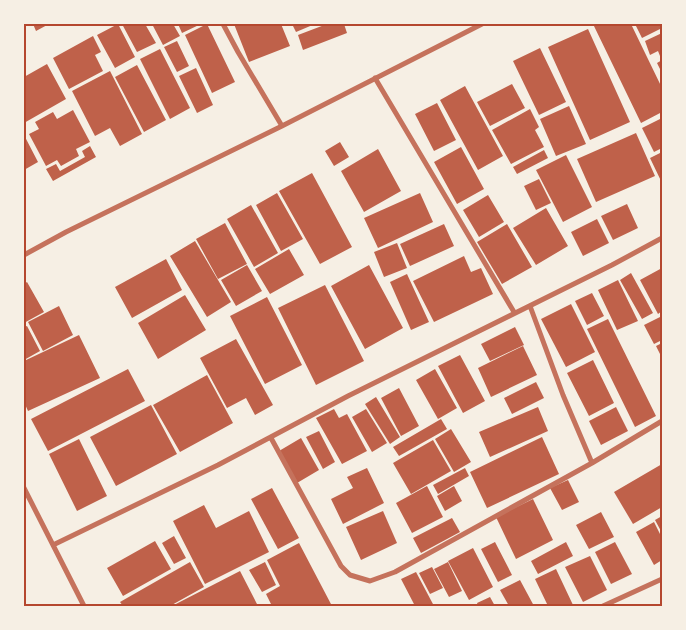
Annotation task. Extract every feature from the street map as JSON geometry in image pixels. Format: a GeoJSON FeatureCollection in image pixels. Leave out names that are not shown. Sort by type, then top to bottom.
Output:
{"type":"FeatureCollection","features":[{"type":"Feature","properties":{"kind":"street"},"geometry":{"type":"LineString","coordinates":[[223,24],[282,126]]}},
{"type":"Feature","properties":{"kind":"street"},"geometry":{"type":"LineString","coordinates":[[24,255],[66,232],[282,126],[482,24]]}},
{"type":"Feature","properties":{"kind":"street"},"geometry":{"type":"LineString","coordinates":[[375,78],[514,312]]}},
{"type":"Feature","properties":{"kind":"street"},"geometry":{"type":"LineString","coordinates":[[53,545],[270,438],[348,396],[662,239]]}},
{"type":"Feature","properties":{"kind":"street"},"geometry":{"type":"LineString","coordinates":[[530,306],[563,395],[592,463]]}},
{"type":"Feature","properties":{"kind":"street"},"geometry":{"type":"LineString","coordinates":[[270,438],[341,566],[350,575],[370,581],[394,572],[592,463],[662,422]]}},
{"type":"Feature","properties":{"kind":"street"},"geometry":{"type":"LineString","coordinates":[[24,488],[84,606]]}},
{"type":"Feature","properties":{"kind":"street"},"geometry":{"type":"LineString","coordinates":[[603,606],[662,579]]}},
{"type":"Feature","properties":{"kind":"building"},"geometry":{"type":"Polygon","coordinates":[[[33,24],[49,24],[36,31],[33,24]]]}},
{"type":"Feature","properties":{"kind":"building"},"geometry":{"type":"Polygon","coordinates":[[[118,24],[135,57],[115,68],[97,35],[118,24]]]}},
{"type":"Feature","properties":{"kind":"building"},"geometry":{"type":"Polygon","coordinates":[[[122,24],[145,24],[156,43],[137,52],[122,24]]]}},
{"type":"Feature","properties":{"kind":"building"},"geometry":{"type":"Polygon","coordinates":[[[152,24],[173,24],[180,36],[163,45],[152,24]]]}},
{"type":"Feature","properties":{"kind":"building"},"geometry":{"type":"Polygon","coordinates":[[[178,24],[201,24],[182,33],[178,24]]]}},
{"type":"Feature","properties":{"kind":"building"},"geometry":{"type":"Polygon","coordinates":[[[207,24],[235,82],[212,93],[185,35],[207,24]]]}},
{"type":"Feature","properties":{"kind":"building"},"geometry":{"type":"Polygon","coordinates":[[[234,24],[281,24],[290,46],[249,62],[234,24]]]}},
{"type":"Feature","properties":{"kind":"building"},"geometry":{"type":"Polygon","coordinates":[[[292,24],[315,24],[296,32],[292,24]]]}},
{"type":"Feature","properties":{"kind":"building"},"geometry":{"type":"Polygon","coordinates":[[[327,24],[344,24],[347,33],[303,50],[298,35],[327,24]]]}},
{"type":"Feature","properties":{"kind":"building"},"geometry":{"type":"Polygon","coordinates":[[[593,24],[631,24],[662,88],[662,112],[641,123],[593,24]]]}},
{"type":"Feature","properties":{"kind":"building"},"geometry":{"type":"Polygon","coordinates":[[[635,24],[662,24],[662,28],[642,38],[635,24]]]}},
{"type":"Feature","properties":{"kind":"building"},"geometry":{"type":"Polygon","coordinates":[[[588,29],[630,122],[590,140],[548,47],[588,29]]]}},
{"type":"Feature","properties":{"kind":"building"},"geometry":{"type":"Polygon","coordinates":[[[662,33],[662,55],[660,56],[658,51],[650,55],[645,41],[662,33]]]}},
{"type":"Feature","properties":{"kind":"building"},"geometry":{"type":"Polygon","coordinates":[[[93,36],[101,52],[95,55],[103,71],[69,89],[53,58],[93,36]]]}},
{"type":"Feature","properties":{"kind":"building"},"geometry":{"type":"Polygon","coordinates":[[[177,41],[189,66],[177,72],[164,47],[177,41]]]}},
{"type":"Feature","properties":{"kind":"building"},"geometry":{"type":"Polygon","coordinates":[[[540,48],[566,102],[539,115],[513,61],[540,48]]]}},
{"type":"Feature","properties":{"kind":"building"},"geometry":{"type":"Polygon","coordinates":[[[160,49],[190,108],[170,119],[140,59],[160,49]]]}},
{"type":"Feature","properties":{"kind":"building"},"geometry":{"type":"Polygon","coordinates":[[[662,60],[662,73],[657,63],[662,60]]]}},
{"type":"Feature","properties":{"kind":"building"},"geometry":{"type":"Polygon","coordinates":[[[47,64],[66,99],[24,123],[24,77],[47,64]]]}},
{"type":"Feature","properties":{"kind":"building"},"geometry":{"type":"Polygon","coordinates":[[[137,65],[166,120],[144,132],[115,77],[137,65]]]}},
{"type":"Feature","properties":{"kind":"building"},"geometry":{"type":"Polygon","coordinates":[[[196,68],[213,105],[197,113],[179,76],[196,68]]]}},
{"type":"Feature","properties":{"kind":"building"},"geometry":{"type":"Polygon","coordinates":[[[110,71],[142,134],[120,146],[110,128],[95,136],[72,91],[110,71]]]}},
{"type":"Feature","properties":{"kind":"building"},"geometry":{"type":"Polygon","coordinates":[[[512,84],[525,108],[490,126],[477,102],[512,84]]]}},
{"type":"Feature","properties":{"kind":"building"},"geometry":{"type":"Polygon","coordinates":[[[465,86],[503,156],[478,170],[440,100],[465,86]]]}},
{"type":"Feature","properties":{"kind":"building"},"geometry":{"type":"Polygon","coordinates":[[[437,103],[456,140],[434,151],[415,114],[437,103]]]}},
{"type":"Feature","properties":{"kind":"building"},"geometry":{"type":"Polygon","coordinates":[[[569,106],[586,144],[556,156],[540,119],[569,106]]]}},
{"type":"Feature","properties":{"kind":"building"},"geometry":{"type":"Polygon","coordinates":[[[530,109],[539,127],[535,130],[544,147],[511,164],[492,130],[530,109]]]}},
{"type":"Feature","properties":{"kind":"building"},"geometry":{"type":"Polygon","coordinates":[[[73,110],[90,142],[76,149],[79,156],[61,166],[57,160],[46,166],[29,134],[39,129],[35,122],[53,112],[57,119],[73,110]]]}},
{"type":"Feature","properties":{"kind":"building"},"geometry":{"type":"Polygon","coordinates":[[[662,118],[662,148],[654,152],[642,128],[662,118]]]}},
{"type":"Feature","properties":{"kind":"building"},"geometry":{"type":"Polygon","coordinates":[[[636,133],[655,176],[596,202],[577,159],[636,133]]]}},
{"type":"Feature","properties":{"kind":"building"},"geometry":{"type":"Polygon","coordinates":[[[24,135],[38,162],[24,170],[24,135]]]}},
{"type":"Feature","properties":{"kind":"building"},"geometry":{"type":"Polygon","coordinates":[[[340,142],[349,157],[334,166],[325,151],[340,142]]]}},
{"type":"Feature","properties":{"kind":"building"},"geometry":{"type":"Polygon","coordinates":[[[90,146],[96,157],[53,181],[46,169],[56,164],[60,171],[85,157],[82,151],[90,146]]]}},
{"type":"Feature","properties":{"kind":"building"},"geometry":{"type":"Polygon","coordinates":[[[461,147],[484,189],[457,204],[434,162],[461,147]]]}},
{"type":"Feature","properties":{"kind":"building"},"geometry":{"type":"Polygon","coordinates":[[[378,149],[401,191],[364,212],[341,171],[378,149]]]}},
{"type":"Feature","properties":{"kind":"building"},"geometry":{"type":"Polygon","coordinates":[[[544,150],[548,158],[517,174],[513,167],[544,150]]]}},
{"type":"Feature","properties":{"kind":"building"},"geometry":{"type":"Polygon","coordinates":[[[662,152],[662,183],[650,158],[662,152]]]}},
{"type":"Feature","properties":{"kind":"building"},"geometry":{"type":"Polygon","coordinates":[[[566,155],[592,207],[563,222],[536,170],[566,155]]]}},
{"type":"Feature","properties":{"kind":"building"},"geometry":{"type":"Polygon","coordinates":[[[312,173],[352,247],[320,264],[279,191],[312,173]]]}},
{"type":"Feature","properties":{"kind":"building"},"geometry":{"type":"Polygon","coordinates":[[[539,179],[551,203],[536,210],[524,186],[539,179]]]}},
{"type":"Feature","properties":{"kind":"building"},"geometry":{"type":"Polygon","coordinates":[[[277,193],[303,239],[281,251],[256,205],[277,193]]]}},
{"type":"Feature","properties":{"kind":"building"},"geometry":{"type":"Polygon","coordinates":[[[420,193],[433,222],[378,248],[364,218],[420,193]]]}},
{"type":"Feature","properties":{"kind":"building"},"geometry":{"type":"Polygon","coordinates":[[[488,195],[504,222],[479,237],[463,210],[488,195]]]}},
{"type":"Feature","properties":{"kind":"building"},"geometry":{"type":"Polygon","coordinates":[[[627,204],[638,228],[613,240],[601,216],[627,204]]]}},
{"type":"Feature","properties":{"kind":"building"},"geometry":{"type":"Polygon","coordinates":[[[251,205],[278,253],[254,267],[227,219],[251,205]]]}},
{"type":"Feature","properties":{"kind":"building"},"geometry":{"type":"Polygon","coordinates":[[[546,208],[568,246],[536,265],[513,228],[546,208]]]}},
{"type":"Feature","properties":{"kind":"building"},"geometry":{"type":"Polygon","coordinates":[[[597,219],[609,243],[583,256],[571,232],[597,219]]]}},
{"type":"Feature","properties":{"kind":"building"},"geometry":{"type":"Polygon","coordinates":[[[225,223],[247,264],[218,279],[196,239],[225,223]]]}},
{"type":"Feature","properties":{"kind":"building"},"geometry":{"type":"Polygon","coordinates":[[[444,224],[454,246],[410,266],[400,244],[444,224]]]}},
{"type":"Feature","properties":{"kind":"building"},"geometry":{"type":"Polygon","coordinates":[[[507,224],[532,267],[502,284],[477,242],[507,224]]]}},
{"type":"Feature","properties":{"kind":"building"},"geometry":{"type":"Polygon","coordinates":[[[195,241],[231,302],[207,317],[170,256],[195,241]]]}},
{"type":"Feature","properties":{"kind":"building"},"geometry":{"type":"Polygon","coordinates":[[[397,243],[407,268],[384,277],[374,252],[397,243]]]}},
{"type":"Feature","properties":{"kind":"building"},"geometry":{"type":"Polygon","coordinates":[[[289,249],[304,275],[270,294],[255,269],[289,249]]]}},
{"type":"Feature","properties":{"kind":"building"},"geometry":{"type":"Polygon","coordinates":[[[464,256],[471,272],[481,268],[493,294],[434,322],[413,281],[464,256]]]}},
{"type":"Feature","properties":{"kind":"building"},"geometry":{"type":"Polygon","coordinates":[[[166,259],[182,290],[132,318],[115,287],[166,259]]]}},
{"type":"Feature","properties":{"kind":"building"},"geometry":{"type":"Polygon","coordinates":[[[247,265],[262,291],[236,306],[221,280],[247,265]]]}},
{"type":"Feature","properties":{"kind":"building"},"geometry":{"type":"Polygon","coordinates":[[[369,265],[403,328],[365,349],[331,286],[369,265]]]}},
{"type":"Feature","properties":{"kind":"building"},"geometry":{"type":"Polygon","coordinates":[[[662,268],[662,311],[658,314],[640,280],[662,268]]]}},
{"type":"Feature","properties":{"kind":"building"},"geometry":{"type":"Polygon","coordinates":[[[631,273],[653,313],[642,319],[620,280],[631,273]]]}},
{"type":"Feature","properties":{"kind":"building"},"geometry":{"type":"Polygon","coordinates":[[[407,274],[429,322],[411,330],[390,282],[407,274]]]}},
{"type":"Feature","properties":{"kind":"building"},"geometry":{"type":"Polygon","coordinates":[[[618,280],[638,321],[617,330],[598,290],[618,280]]]}},
{"type":"Feature","properties":{"kind":"building"},"geometry":{"type":"Polygon","coordinates":[[[27,282],[44,312],[24,323],[24,284],[27,282]]]}},
{"type":"Feature","properties":{"kind":"building"},"geometry":{"type":"Polygon","coordinates":[[[325,285],[364,361],[316,385],[278,308],[325,285]]]}},
{"type":"Feature","properties":{"kind":"building"},"geometry":{"type":"Polygon","coordinates":[[[592,293],[604,316],[587,325],[575,301],[592,293]]]}},
{"type":"Feature","properties":{"kind":"building"},"geometry":{"type":"Polygon","coordinates":[[[185,295],[206,330],[158,359],[138,323],[185,295]]]}},
{"type":"Feature","properties":{"kind":"building"},"geometry":{"type":"Polygon","coordinates":[[[267,297],[302,365],[265,384],[230,316],[267,297]]]}},
{"type":"Feature","properties":{"kind":"building"},"geometry":{"type":"Polygon","coordinates":[[[571,304],[595,352],[566,367],[541,319],[571,304]]]}},
{"type":"Feature","properties":{"kind":"building"},"geometry":{"type":"Polygon","coordinates":[[[59,306],[73,335],[43,351],[28,322],[59,306]]]}},
{"type":"Feature","properties":{"kind":"building"},"geometry":{"type":"Polygon","coordinates":[[[662,316],[662,340],[654,344],[644,325],[662,316]]]}},
{"type":"Feature","properties":{"kind":"building"},"geometry":{"type":"Polygon","coordinates":[[[608,319],[656,416],[635,427],[587,329],[608,319]]]}},
{"type":"Feature","properties":{"kind":"building"},"geometry":{"type":"Polygon","coordinates":[[[27,326],[40,351],[24,360],[24,327],[27,326]]]}},
{"type":"Feature","properties":{"kind":"building"},"geometry":{"type":"Polygon","coordinates":[[[515,327],[524,345],[490,361],[481,344],[515,327]]]}},
{"type":"Feature","properties":{"kind":"building"},"geometry":{"type":"Polygon","coordinates":[[[79,335],[100,378],[28,411],[24,402],[24,361],[79,335]]]}},
{"type":"Feature","properties":{"kind":"building"},"geometry":{"type":"Polygon","coordinates":[[[236,339],[273,405],[255,415],[246,398],[227,408],[200,358],[236,339]]]}},
{"type":"Feature","properties":{"kind":"building"},"geometry":{"type":"Polygon","coordinates":[[[662,343],[662,358],[656,346],[662,343]]]}},
{"type":"Feature","properties":{"kind":"building"},"geometry":{"type":"Polygon","coordinates":[[[523,346],[537,375],[491,397],[478,368],[523,346]]]}},
{"type":"Feature","properties":{"kind":"building"},"geometry":{"type":"Polygon","coordinates":[[[460,355],[485,401],[463,413],[438,366],[460,355]]]}},
{"type":"Feature","properties":{"kind":"building"},"geometry":{"type":"Polygon","coordinates":[[[593,360],[614,403],[589,416],[567,373],[593,360]]]}},
{"type":"Feature","properties":{"kind":"building"},"geometry":{"type":"Polygon","coordinates":[[[128,369],[145,401],[48,451],[31,419],[128,369]]]}},
{"type":"Feature","properties":{"kind":"building"},"geometry":{"type":"Polygon","coordinates":[[[435,369],[457,408],[438,419],[416,380],[435,369]]]}},
{"type":"Feature","properties":{"kind":"building"},"geometry":{"type":"Polygon","coordinates":[[[207,375],[233,423],[180,452],[153,405],[207,375]]]}},
{"type":"Feature","properties":{"kind":"building"},"geometry":{"type":"Polygon","coordinates":[[[536,382],[544,398],[512,414],[504,398],[536,382]]]}},
{"type":"Feature","properties":{"kind":"building"},"geometry":{"type":"Polygon","coordinates":[[[399,388],[419,426],[401,436],[381,398],[399,388]]]}},
{"type":"Feature","properties":{"kind":"building"},"geometry":{"type":"Polygon","coordinates":[[[376,397],[400,437],[390,444],[365,404],[376,397]]]}},
{"type":"Feature","properties":{"kind":"building"},"geometry":{"type":"Polygon","coordinates":[[[151,405],[177,454],[116,486],[90,437],[151,405]]]}},
{"type":"Feature","properties":{"kind":"building"},"geometry":{"type":"Polygon","coordinates":[[[538,407],[548,431],[490,457],[479,432],[538,407]]]}},
{"type":"Feature","properties":{"kind":"building"},"geometry":{"type":"Polygon","coordinates":[[[616,407],[628,431],[601,445],[589,421],[616,407]]]}},
{"type":"Feature","properties":{"kind":"building"},"geometry":{"type":"Polygon","coordinates":[[[334,409],[339,418],[347,414],[367,451],[342,464],[316,418],[334,409]]]}},
{"type":"Feature","properties":{"kind":"building"},"geometry":{"type":"Polygon","coordinates":[[[366,409],[387,443],[372,452],[352,417],[366,409]]]}},
{"type":"Feature","properties":{"kind":"building"},"geometry":{"type":"Polygon","coordinates":[[[441,419],[447,429],[399,456],[393,447],[441,419]]]}},
{"type":"Feature","properties":{"kind":"building"},"geometry":{"type":"Polygon","coordinates":[[[451,429],[471,462],[454,472],[435,439],[451,429]]]}},
{"type":"Feature","properties":{"kind":"building"},"geometry":{"type":"Polygon","coordinates":[[[319,431],[335,462],[323,469],[306,437],[319,431]]]}},
{"type":"Feature","properties":{"kind":"building"},"geometry":{"type":"Polygon","coordinates":[[[542,437],[559,474],[487,508],[470,472],[542,437]]]}},
{"type":"Feature","properties":{"kind":"building"},"geometry":{"type":"Polygon","coordinates":[[[301,438],[319,470],[297,483],[279,451],[301,438]]]}},
{"type":"Feature","properties":{"kind":"building"},"geometry":{"type":"Polygon","coordinates":[[[79,439],[107,496],[77,511],[49,454],[79,439]]]}},
{"type":"Feature","properties":{"kind":"building"},"geometry":{"type":"Polygon","coordinates":[[[433,440],[451,471],[411,494],[393,463],[433,440]]]}},
{"type":"Feature","properties":{"kind":"building"},"geometry":{"type":"Polygon","coordinates":[[[662,464],[662,507],[633,524],[614,492],[662,464]]]}},
{"type":"Feature","properties":{"kind":"building"},"geometry":{"type":"Polygon","coordinates":[[[367,468],[384,503],[343,524],[331,499],[353,488],[347,477],[367,468]]]}},
{"type":"Feature","properties":{"kind":"building"},"geometry":{"type":"Polygon","coordinates":[[[465,468],[469,476],[438,494],[433,485],[465,468]]]}},
{"type":"Feature","properties":{"kind":"building"},"geometry":{"type":"Polygon","coordinates":[[[568,480],[579,502],[562,510],[550,488],[568,480]]]}},
{"type":"Feature","properties":{"kind":"building"},"geometry":{"type":"Polygon","coordinates":[[[427,486],[443,517],[412,533],[396,503],[427,486]]]}},
{"type":"Feature","properties":{"kind":"building"},"geometry":{"type":"Polygon","coordinates":[[[454,486],[462,501],[445,511],[437,496],[454,486]]]}},
{"type":"Feature","properties":{"kind":"building"},"geometry":{"type":"Polygon","coordinates":[[[272,488],[299,538],[278,549],[251,499],[272,488]]]}},
{"type":"Feature","properties":{"kind":"building"},"geometry":{"type":"Polygon","coordinates":[[[533,499],[553,540],[516,559],[496,517],[533,499]]]}},
{"type":"Feature","properties":{"kind":"building"},"geometry":{"type":"Polygon","coordinates":[[[204,505],[216,528],[249,511],[269,552],[205,584],[173,521],[204,505]]]}},
{"type":"Feature","properties":{"kind":"building"},"geometry":{"type":"Polygon","coordinates":[[[383,511],[397,543],[361,560],[346,527],[383,511]]]}},
{"type":"Feature","properties":{"kind":"building"},"geometry":{"type":"Polygon","coordinates":[[[601,512],[614,537],[589,549],[576,525],[601,512]]]}},
{"type":"Feature","properties":{"kind":"building"},"geometry":{"type":"Polygon","coordinates":[[[662,516],[662,533],[655,520],[662,516]]]}},
{"type":"Feature","properties":{"kind":"building"},"geometry":{"type":"Polygon","coordinates":[[[452,518],[460,532],[421,553],[413,538],[452,518]]]}},
{"type":"Feature","properties":{"kind":"building"},"geometry":{"type":"Polygon","coordinates":[[[654,522],[662,538],[662,560],[654,565],[636,532],[654,522]]]}},
{"type":"Feature","properties":{"kind":"building"},"geometry":{"type":"Polygon","coordinates":[[[174,536],[186,558],[174,564],[162,543],[174,536]]]}},
{"type":"Feature","properties":{"kind":"building"},"geometry":{"type":"Polygon","coordinates":[[[155,541],[171,569],[123,596],[107,568],[155,541]]]}},
{"type":"Feature","properties":{"kind":"building"},"geometry":{"type":"Polygon","coordinates":[[[495,542],[512,575],[498,582],[481,549],[495,542]]]}},
{"type":"Feature","properties":{"kind":"building"},"geometry":{"type":"Polygon","coordinates":[[[566,542],[573,556],[538,574],[531,561],[566,542]]]}},
{"type":"Feature","properties":{"kind":"building"},"geometry":{"type":"Polygon","coordinates":[[[615,542],[632,574],[611,584],[595,552],[615,542]]]}},
{"type":"Feature","properties":{"kind":"building"},"geometry":{"type":"Polygon","coordinates":[[[299,543],[332,606],[272,606],[266,594],[280,586],[267,560],[299,543]]]}},
{"type":"Feature","properties":{"kind":"building"},"geometry":{"type":"Polygon","coordinates":[[[473,548],[493,587],[469,600],[448,561],[473,548]]]}},
{"type":"Feature","properties":{"kind":"building"},"geometry":{"type":"Polygon","coordinates":[[[590,556],[607,590],[583,602],[565,567],[590,556]]]}},
{"type":"Feature","properties":{"kind":"building"},"geometry":{"type":"Polygon","coordinates":[[[190,562],[204,587],[170,606],[123,606],[120,602],[190,562]]]}},
{"type":"Feature","properties":{"kind":"building"},"geometry":{"type":"Polygon","coordinates":[[[265,562],[276,585],[262,592],[249,570],[265,562]]]}},
{"type":"Feature","properties":{"kind":"building"},"geometry":{"type":"Polygon","coordinates":[[[448,562],[462,591],[449,597],[434,569],[448,562]]]}},
{"type":"Feature","properties":{"kind":"building"},"geometry":{"type":"Polygon","coordinates":[[[432,567],[443,588],[430,594],[419,573],[432,567]]]}},
{"type":"Feature","properties":{"kind":"building"},"geometry":{"type":"Polygon","coordinates":[[[556,569],[573,605],[548,606],[535,579],[556,569]]]}},
{"type":"Feature","properties":{"kind":"building"},"geometry":{"type":"Polygon","coordinates":[[[240,571],[258,606],[172,606],[240,571]]]}},
{"type":"Feature","properties":{"kind":"building"},"geometry":{"type":"Polygon","coordinates":[[[416,572],[434,606],[415,606],[401,579],[416,572]]]}},
{"type":"Feature","properties":{"kind":"building"},"geometry":{"type":"Polygon","coordinates":[[[520,580],[534,606],[509,606],[500,590],[520,580]]]}},
{"type":"Feature","properties":{"kind":"building"},"geometry":{"type":"Polygon","coordinates":[[[490,597],[495,606],[478,606],[477,603],[490,597]]]}}]}
